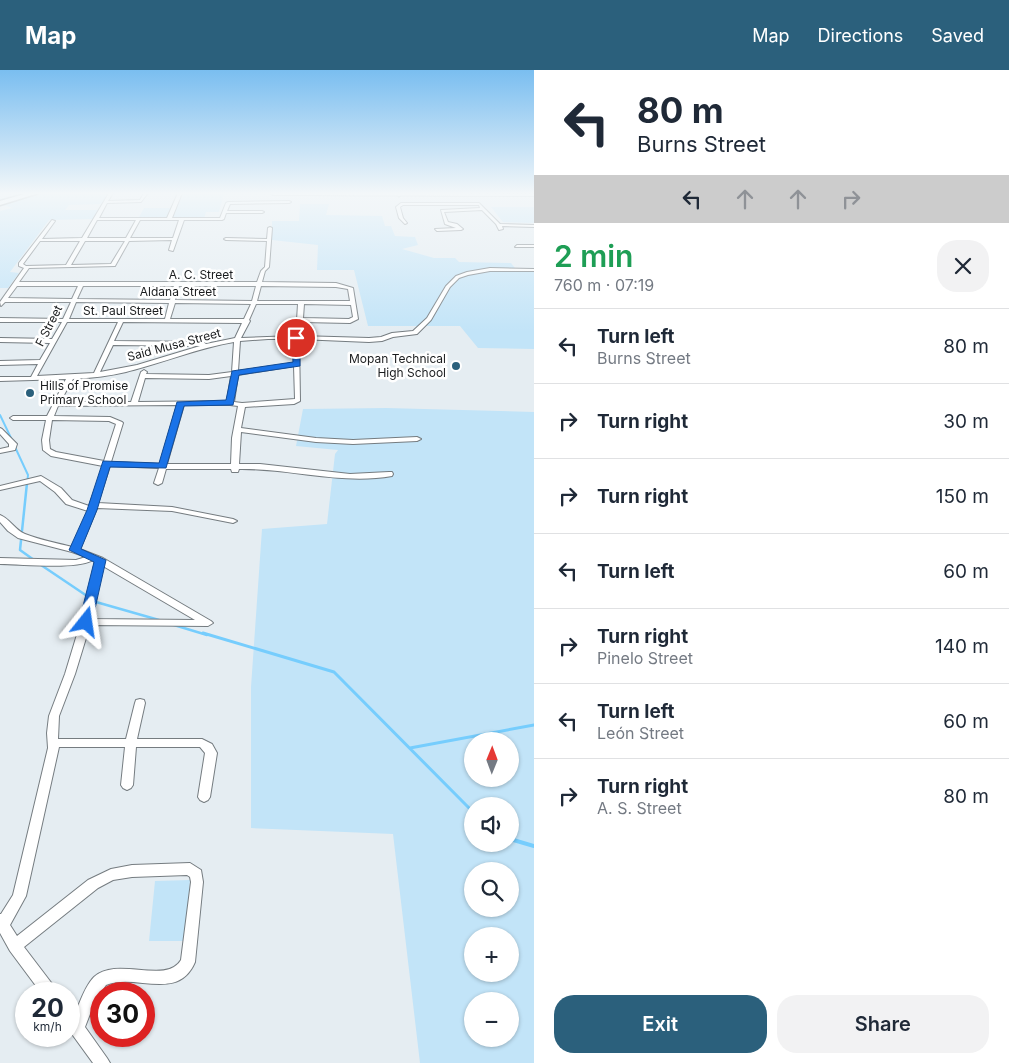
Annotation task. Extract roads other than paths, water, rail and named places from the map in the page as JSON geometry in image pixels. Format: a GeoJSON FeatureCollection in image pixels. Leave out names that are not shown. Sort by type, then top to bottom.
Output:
{"type":"FeatureCollection","features":[{"type":"Feature","properties":{"kind":"street"},"geometry":{"type":"LineString","coordinates":[[69,239],[40,240],[36,242],[21,265],[27,268],[113,265],[128,239]]}},
{"type":"Feature","properties":{"kind":"street"},"geometry":{"type":"LineString","coordinates":[[68,266],[84,239]]}},
{"type":"Feature","properties":{"kind":"street"},"geometry":{"type":"LineString","coordinates":[[171,250],[174,239]]}},
{"type":"Feature","properties":{"kind":"street"},"geometry":{"type":"LineString","coordinates":[[230,403],[235,373],[237,340],[254,303],[263,271],[267,267],[269,240],[241,239]]}},
{"type":"Feature","properties":{"kind":"street"},"geometry":{"type":"LineString","coordinates":[[517,246],[534,246]]}},
{"type":"Feature","properties":{"kind":"street"},"geometry":{"type":"LineString","coordinates":[[2,302],[27,268]]}},
{"type":"Feature","properties":{"kind":"street","name":"Said Musa Street"},"geometry":{"type":"LineString","coordinates":[[0,379],[71,376],[125,370],[208,345],[237,340],[296,338],[369,340],[382,339],[392,335],[415,334],[430,318],[451,283],[457,277],[484,271],[534,270]]}},
{"type":"Feature","properties":{"kind":"street","name":"A. C. Street"},"geometry":{"type":"LineString","coordinates":[[14,284],[345,286],[350,288],[353,303]]}},
{"type":"Feature","properties":{"kind":"street","name":"F Street"},"geometry":{"type":"LineString","coordinates":[[34,377],[65,321],[81,284]]}},
{"type":"Feature","properties":{"kind":"street"},"geometry":{"type":"LineString","coordinates":[[167,321],[174,302],[177,286]]}},
{"type":"Feature","properties":{"kind":"street","name":"Aldana Street"},"geometry":{"type":"LineString","coordinates":[[2,302],[353,303]]}},
{"type":"Feature","properties":{"kind":"street"},"geometry":{"type":"LineString","coordinates":[[56,404],[230,403],[242,406],[294,402],[298,400],[296,338],[301,303]]}},
{"type":"Feature","properties":{"kind":"street"},"geometry":{"type":"LineString","coordinates":[[300,320],[350,321],[356,318],[353,303]]}},
{"type":"Feature","properties":{"kind":"street","name":"St. Paul Street"},"geometry":{"type":"LineString","coordinates":[[0,320],[247,321]]}},
{"type":"Feature","properties":{"kind":"street"},"geometry":{"type":"LineString","coordinates":[[96,374],[121,321]]}},
{"type":"Feature","properties":{"kind":"street"},"geometry":{"type":"LineString","coordinates":[[0,340],[54,341]]}},
{"type":"Feature","properties":{"kind":"street"},"geometry":{"type":"LineString","coordinates":[[111,343],[208,345]]}},
{"type":"Feature","properties":{"kind":"street"},"geometry":{"type":"LineString","coordinates":[[0,364],[43,362]]}},
{"type":"Feature","properties":{"kind":"street"},"geometry":{"type":"LineString","coordinates":[[134,404],[144,376],[144,364]]}},
{"type":"Feature","properties":{"kind":"street"},"geometry":{"type":"LineString","coordinates":[[144,376],[209,377],[297,364]]}},
{"type":"Feature","properties":{"kind":"street"},"geometry":{"type":"LineString","coordinates":[[71,376],[49,419],[46,446],[49,452],[106,464],[235,468],[350,476],[389,474]]}},
{"type":"Feature","properties":{"kind":"street"},"geometry":{"type":"LineString","coordinates":[[158,483],[180,404]]}},
{"type":"Feature","properties":{"kind":"street"},"geometry":{"type":"LineString","coordinates":[[235,468],[236,438],[242,406]]}},
{"type":"Feature","properties":{"kind":"street"},"geometry":{"type":"LineString","coordinates":[[13,418],[110,419],[120,423],[93,507],[75,550]]}},
{"type":"Feature","properties":{"kind":"street"},"geometry":{"type":"LineString","coordinates":[[0,430],[13,444],[12,448],[0,451]]}},
{"type":"Feature","properties":{"kind":"street"},"geometry":{"type":"LineString","coordinates":[[239,430],[316,440],[353,442],[417,439]]}},
{"type":"Feature","properties":{"kind":"street"},"geometry":{"type":"LineString","coordinates":[[0,488],[41,478],[58,490],[69,502],[93,507],[172,509],[233,521]]}},
{"type":"Feature","properties":{"kind":"street"},"geometry":{"type":"LineString","coordinates":[[0,516],[11,529],[21,536],[75,550],[96,559],[208,623],[86,622]]}},
{"type":"Feature","properties":{"kind":"street"},"geometry":{"type":"LineString","coordinates":[[0,561],[76,563],[96,559]]}},
{"type":"Feature","properties":{"kind":"street"},"geometry":{"type":"LineString","coordinates":[[42,982],[15,946],[2,922],[19,896],[54,743],[52,733],[54,716],[70,674],[86,622],[96,559]]}},
{"type":"Feature","properties":{"kind":"street"},"geometry":{"type":"LineString","coordinates":[[127,785],[131,743],[140,703]]}},
{"type":"Feature","properties":{"kind":"street"},"geometry":{"type":"LineString","coordinates":[[54,743],[202,743],[211,753],[204,797]]}},
{"type":"Feature","properties":{"kind":"street"},"geometry":{"type":"LineString","coordinates":[[15,946],[93,884],[111,875],[132,871],[182,869],[190,869],[196,874],[197,882],[188,962],[181,972],[166,976],[113,976],[102,979],[80,1012]]}},
{"type":"Feature","properties":{"kind":"street"},"geometry":{"type":"LineString","coordinates":[[80,1033],[102,1063]]}},
{"type":"Feature","properties":{"kind":"waterway"},"geometry":{"type":"LineString","coordinates":[[0,415],[12,440]]}},
{"type":"Feature","properties":{"kind":"waterway"},"geometry":{"type":"LineString","coordinates":[[15,447],[28,475],[27,484]]}},
{"type":"Feature","properties":{"kind":"waterway"},"geometry":{"type":"LineString","coordinates":[[27,483],[20,550],[34,560]]}},
{"type":"Feature","properties":{"kind":"waterway"},"geometry":{"type":"LineString","coordinates":[[41,565],[96,602],[159,620]]}},
{"type":"Feature","properties":{"kind":"waterway"},"geometry":{"type":"LineString","coordinates":[[174,625],[207,635]]}},
{"type":"Feature","properties":{"kind":"waterway"},"geometry":{"type":"LineString","coordinates":[[203,633],[334,672],[464,803]]}},
{"type":"Feature","properties":{"kind":"waterway"},"geometry":{"type":"LineString","coordinates":[[410,748],[534,725]]}},
{"type":"Feature","properties":{"kind":"waterway"},"geometry":{"type":"LineString","coordinates":[[519,842],[534,846]]}},
{"type":"Feature","properties":{"kind":"place","name":"Mopan Technical High School"},"geometry":{"type":"Point","coordinates":[456,366]}},
{"type":"Feature","properties":{"kind":"place","name":"Hills of Promise Primary School"},"geometry":{"type":"Point","coordinates":[30,393]}}]}
